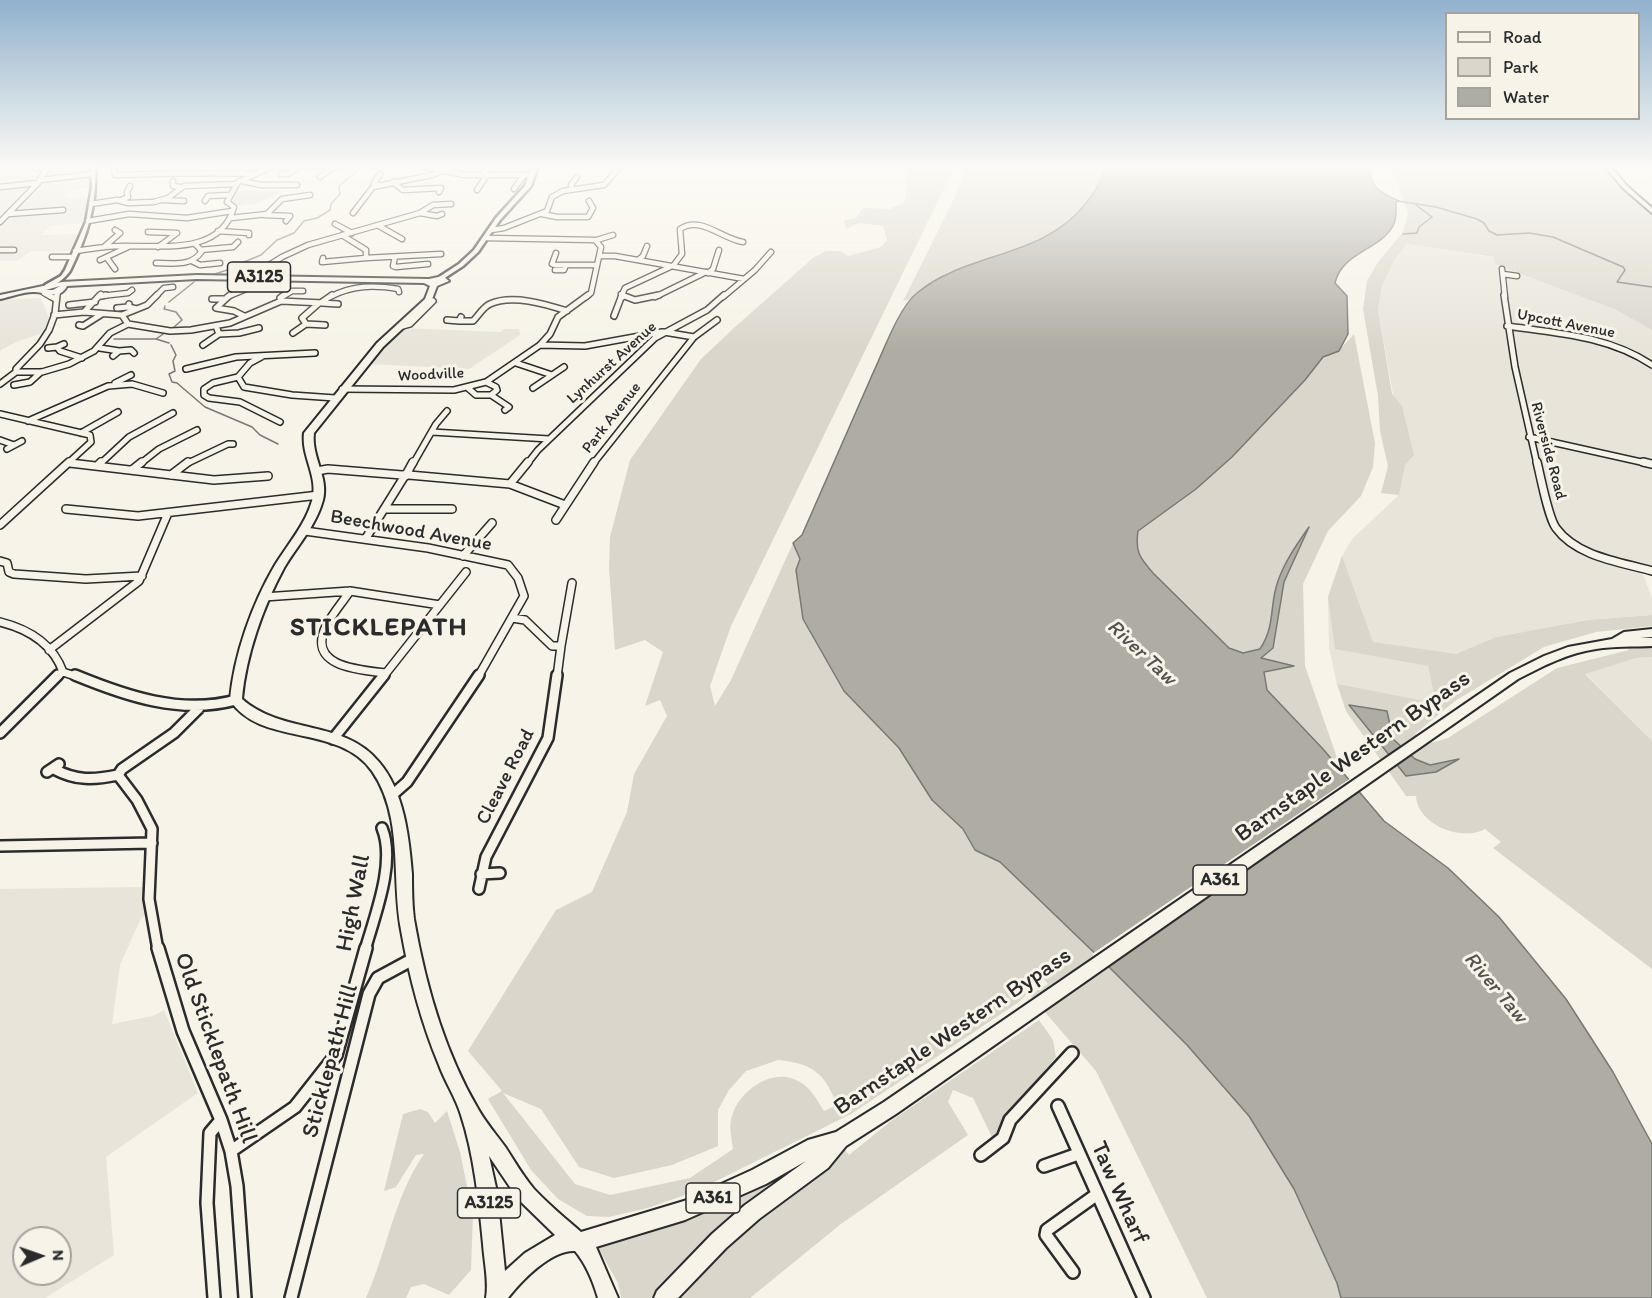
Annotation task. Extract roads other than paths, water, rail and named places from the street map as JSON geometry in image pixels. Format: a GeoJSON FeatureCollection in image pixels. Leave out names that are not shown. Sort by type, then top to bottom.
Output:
{"type":"FeatureCollection","features":[{"type":"Feature","properties":{"kind":"main road"},"geometry":{"type":"LineString","coordinates":[[236,700],[240,673],[264,597],[281,565],[305,531],[319,495],[317,471],[308,453],[307,440],[312,427],[380,345],[428,300],[431,283],[445,281],[441,278],[461,265],[487,238],[494,227]]}},
{"type":"Feature","properties":{"kind":"main road","name":"A3125"},"geometry":{"type":"LineString","coordinates":[[0,297],[61,285],[155,278],[261,277],[431,283]]}},
{"type":"Feature","properties":{"kind":"main road","name":"Barnstaple Western Bypass"},"geometry":{"type":"LineString","coordinates":[[1610,643],[1624,636],[1652,633]]}},
{"type":"Feature","properties":{"kind":"main road","name":"Barnstaple Western Bypass"},"geometry":{"type":"LineString","coordinates":[[664,1298],[719,1240],[770,1198],[821,1161],[840,1140],[1531,667],[1563,653],[1610,643],[1652,642]]}},
{"type":"Feature","properties":{"kind":"main road","name":"A3125"},"geometry":{"type":"LineString","coordinates":[[236,700],[258,719],[333,739],[366,755],[376,766],[391,796],[399,832],[406,914],[415,958],[428,1010],[470,1112],[488,1192],[497,1297]]}},
{"type":"Feature","properties":{"kind":"main road","name":"A3125"},"geometry":{"type":"LineString","coordinates":[[470,1112],[528,1196],[578,1241]]}},
{"type":"Feature","properties":{"kind":"main road","name":"Barnstaple Western Bypass"},"geometry":{"type":"LineString","coordinates":[[497,1297],[531,1260],[551,1246],[578,1241],[685,1210],[759,1177],[814,1146],[840,1140]]}},
{"type":"Feature","properties":{"kind":"main road"},"geometry":{"type":"LineString","coordinates":[[578,1241],[599,1273],[608,1298]]}},
{"type":"Feature","properties":{"kind":"street"},"geometry":{"type":"LineString","coordinates":[[0,384],[16,372],[16,369],[46,339],[54,315],[55,299],[86,227]]}},
{"type":"Feature","properties":{"kind":"street"},"geometry":{"type":"LineString","coordinates":[[50,257],[104,248],[175,247],[195,244],[209,238],[222,227]]}},
{"type":"Feature","properties":{"kind":"street"},"geometry":{"type":"LineString","coordinates":[[343,227],[352,232]]}},
{"type":"Feature","properties":{"kind":"street"},"geometry":{"type":"LineString","coordinates":[[250,277],[297,249],[376,227]]}},
{"type":"Feature","properties":{"kind":"street"},"geometry":{"type":"LineString","coordinates":[[380,227],[400,237],[409,232]]}},
{"type":"Feature","properties":{"kind":"street"},"geometry":{"type":"LineString","coordinates":[[491,230],[508,227]]}},
{"type":"Feature","properties":{"kind":"street"},"geometry":{"type":"LineString","coordinates":[[614,316],[625,288],[679,262],[684,248],[680,229],[684,227]]}},
{"type":"Feature","properties":{"kind":"street"},"geometry":{"type":"LineString","coordinates":[[705,227],[727,238],[743,242]]}},
{"type":"Feature","properties":{"kind":"street"},"geometry":{"type":"LineString","coordinates":[[218,231],[249,234],[256,230]]}},
{"type":"Feature","properties":{"kind":"street"},"geometry":{"type":"LineString","coordinates":[[104,248],[107,242],[117,236],[116,231],[110,234]]}},
{"type":"Feature","properties":{"kind":"street"},"geometry":{"type":"LineString","coordinates":[[148,232],[177,232],[158,247]]}},
{"type":"Feature","properties":{"kind":"street"},"geometry":{"type":"LineString","coordinates":[[342,235],[366,250],[366,258]]}},
{"type":"Feature","properties":{"kind":"street"},"geometry":{"type":"LineString","coordinates":[[487,238],[597,240],[614,235]]}},
{"type":"Feature","properties":{"kind":"street"},"geometry":{"type":"LineString","coordinates":[[540,345],[550,334],[555,321],[588,297],[601,247],[597,240]]}},
{"type":"Feature","properties":{"kind":"street"},"geometry":{"type":"LineString","coordinates":[[200,250],[232,248],[238,242]]}},
{"type":"Feature","properties":{"kind":"street"},"geometry":{"type":"LineString","coordinates":[[156,264],[192,261],[199,257],[200,250],[195,244]]}},
{"type":"Feature","properties":{"kind":"street"},"geometry":{"type":"LineString","coordinates":[[100,260],[129,246]]}},
{"type":"Feature","properties":{"kind":"street"},"geometry":{"type":"LineString","coordinates":[[638,260],[643,256],[647,246]]}},
{"type":"Feature","properties":{"kind":"street"},"geometry":{"type":"LineString","coordinates":[[0,250],[14,249]]}},
{"type":"Feature","properties":{"kind":"street"},"geometry":{"type":"LineString","coordinates":[[621,294],[630,300],[650,299],[713,268],[719,250]]}},
{"type":"Feature","properties":{"kind":"street","name":"Lynhurst Avenue"},"geometry":{"type":"LineString","coordinates":[[510,484],[549,439],[655,338],[707,310],[744,279],[771,252]]}},
{"type":"Feature","properties":{"kind":"street"},"geometry":{"type":"LineString","coordinates":[[556,253],[552,264],[571,270]]}},
{"type":"Feature","properties":{"kind":"street"},"geometry":{"type":"LineString","coordinates":[[321,262],[441,254]]}},
{"type":"Feature","properties":{"kind":"street"},"geometry":{"type":"LineString","coordinates":[[599,256],[638,260],[744,279]]}},
{"type":"Feature","properties":{"kind":"street"},"geometry":{"type":"LineString","coordinates":[[395,257],[393,266],[416,267],[428,264]]}},
{"type":"Feature","properties":{"kind":"street"},"geometry":{"type":"LineString","coordinates":[[107,258],[115,269]]}},
{"type":"Feature","properties":{"kind":"street"},"geometry":{"type":"LineString","coordinates":[[192,261],[200,265],[221,265],[225,260]]}},
{"type":"Feature","properties":{"kind":"street"},"geometry":{"type":"LineString","coordinates":[[555,270],[597,265]]}},
{"type":"Feature","properties":{"kind":"street"},"geometry":{"type":"LineString","coordinates":[[261,277],[265,267]]}},
{"type":"Feature","properties":{"kind":"street","name":"Riverside Road"},"geometry":{"type":"LineString","coordinates":[[1517,276],[1502,271],[1506,326],[1529,437],[1555,527],[1563,537],[1588,551],[1652,571]]}},
{"type":"Feature","properties":{"kind":"street"},"geometry":{"type":"LineString","coordinates":[[219,310],[217,306],[232,292],[250,291],[256,285]]}},
{"type":"Feature","properties":{"kind":"street"},"geometry":{"type":"LineString","coordinates":[[147,305],[168,286]]}},
{"type":"Feature","properties":{"kind":"street"},"geometry":{"type":"LineString","coordinates":[[306,324],[302,318],[320,303],[351,286],[398,290],[404,286]]}},
{"type":"Feature","properties":{"kind":"street"},"geometry":{"type":"LineString","coordinates":[[44,289],[55,299]]}},
{"type":"Feature","properties":{"kind":"street"},"geometry":{"type":"LineString","coordinates":[[281,301],[280,298],[283,295],[305,291]]}},
{"type":"Feature","properties":{"kind":"street"},"geometry":{"type":"LineString","coordinates":[[84,312],[101,294],[128,293]]}},
{"type":"Feature","properties":{"kind":"street"},"geometry":{"type":"LineString","coordinates":[[212,299],[224,299]]}},
{"type":"Feature","properties":{"kind":"street"},"geometry":{"type":"LineString","coordinates":[[16,372],[59,369],[100,348],[110,333],[128,324],[170,331],[216,326],[281,301],[339,304]]}},
{"type":"Feature","properties":{"kind":"street"},"geometry":{"type":"LineString","coordinates":[[69,305],[78,302],[95,302]]}},
{"type":"Feature","properties":{"kind":"street"},"geometry":{"type":"LineString","coordinates":[[447,320],[475,320],[489,304],[502,302],[536,302],[567,311]]}},
{"type":"Feature","properties":{"kind":"street"},"geometry":{"type":"LineString","coordinates":[[54,315],[84,312],[122,315],[147,305],[158,304]]}},
{"type":"Feature","properties":{"kind":"street"},"geometry":{"type":"LineString","coordinates":[[117,308],[128,305],[137,309]]}},
{"type":"Feature","properties":{"kind":"street"},"geometry":{"type":"LineString","coordinates":[[208,314],[219,310],[234,311],[244,316]]}},
{"type":"Feature","properties":{"kind":"street"},"geometry":{"type":"LineString","coordinates":[[83,326],[102,314]]}},
{"type":"Feature","properties":{"kind":"street"},"geometry":{"type":"LineString","coordinates":[[122,315],[128,324]]}},
{"type":"Feature","properties":{"kind":"street","name":"Park Avenue"},"geometry":{"type":"LineString","coordinates":[[556,520],[595,460],[694,337],[717,320]]}},
{"type":"Feature","properties":{"kind":"street"},"geometry":{"type":"LineString","coordinates":[[285,333],[294,334],[306,324],[326,325]]}},
{"type":"Feature","properties":{"kind":"street"},"geometry":{"type":"LineString","coordinates":[[216,326],[219,334]]}},
{"type":"Feature","properties":{"kind":"street","name":"Upcott Avenue"},"geometry":{"type":"LineString","coordinates":[[1506,326],[1607,344],[1636,355],[1652,365]]}},
{"type":"Feature","properties":{"kind":"street"},"geometry":{"type":"LineString","coordinates":[[202,343],[219,334],[250,333],[259,328]]}},
{"type":"Feature","properties":{"kind":"street"},"geometry":{"type":"LineString","coordinates":[[540,345],[583,348],[663,332],[694,337]]}},
{"type":"Feature","properties":{"kind":"street"},"geometry":{"type":"LineString","coordinates":[[643,335],[655,338]]}},
{"type":"Feature","properties":{"kind":"street"},"geometry":{"type":"LineString","coordinates":[[48,348],[64,344]]}},
{"type":"Feature","properties":{"kind":"street","name":"Woodville"},"geometry":{"type":"LineString","coordinates":[[342,389],[441,391],[468,388],[486,382],[540,345]]}},
{"type":"Feature","properties":{"kind":"street"},"geometry":{"type":"LineString","coordinates":[[57,347],[60,351],[82,358]]}},
{"type":"Feature","properties":{"kind":"street"},"geometry":{"type":"LineString","coordinates":[[100,348],[134,352]]}},
{"type":"Feature","properties":{"kind":"street"},"geometry":{"type":"LineString","coordinates":[[113,356],[119,351]]}},
{"type":"Feature","properties":{"kind":"street"},"geometry":{"type":"LineString","coordinates":[[186,369],[236,357],[315,353]]}},
{"type":"Feature","properties":{"kind":"street"},"geometry":{"type":"LineString","coordinates":[[263,356],[250,363],[238,377],[213,383],[204,389],[204,395],[209,398],[240,402],[279,421],[269,423]]}},
{"type":"Feature","properties":{"kind":"street"},"geometry":{"type":"LineString","coordinates":[[516,363],[552,375]]}},
{"type":"Feature","properties":{"kind":"street"},"geometry":{"type":"LineString","coordinates":[[533,388],[564,367]]}},
{"type":"Feature","properties":{"kind":"street"},"geometry":{"type":"LineString","coordinates":[[14,385],[22,387],[36,380],[41,372]]}},
{"type":"Feature","properties":{"kind":"street"},"geometry":{"type":"LineString","coordinates":[[28,421],[108,386],[132,372],[132,384]]}},
{"type":"Feature","properties":{"kind":"street"},"geometry":{"type":"LineString","coordinates":[[238,377],[244,387],[292,395],[335,398]]}},
{"type":"Feature","properties":{"kind":"street"},"geometry":{"type":"LineString","coordinates":[[486,382],[496,387],[491,395]]}},
{"type":"Feature","properties":{"kind":"street"},"geometry":{"type":"LineString","coordinates":[[108,386],[132,384],[163,393]]}},
{"type":"Feature","properties":{"kind":"street"},"geometry":{"type":"LineString","coordinates":[[468,388],[476,395],[491,395],[509,407],[505,410]]}},
{"type":"Feature","properties":{"kind":"street"},"geometry":{"type":"LineString","coordinates":[[368,539],[405,475],[447,411]]}},
{"type":"Feature","properties":{"kind":"street"},"geometry":{"type":"LineString","coordinates":[[81,433],[118,412]]}},
{"type":"Feature","properties":{"kind":"street"},"geometry":{"type":"LineString","coordinates":[[98,465],[129,437],[173,413]]}},
{"type":"Feature","properties":{"kind":"street"},"geometry":{"type":"LineString","coordinates":[[0,414],[90,435],[91,442],[0,525]]}},
{"type":"Feature","properties":{"kind":"street"},"geometry":{"type":"LineString","coordinates":[[0,421],[9,416]]}},
{"type":"Feature","properties":{"kind":"street"},"geometry":{"type":"LineString","coordinates":[[132,470],[159,449],[199,430]]}},
{"type":"Feature","properties":{"kind":"street"},"geometry":{"type":"LineString","coordinates":[[432,432],[549,439]]}},
{"type":"Feature","properties":{"kind":"street"},"geometry":{"type":"LineString","coordinates":[[1529,437],[1608,452],[1652,464]]}},
{"type":"Feature","properties":{"kind":"street"},"geometry":{"type":"LineString","coordinates":[[0,440],[14,445]]}},
{"type":"Feature","properties":{"kind":"street"},"geometry":{"type":"LineString","coordinates":[[7,449],[22,441]]}},
{"type":"Feature","properties":{"kind":"street"},"geometry":{"type":"LineString","coordinates":[[171,476],[188,462],[230,443]]}},
{"type":"Feature","properties":{"kind":"street"},"geometry":{"type":"LineString","coordinates":[[70,463],[228,481],[263,475]]}},
{"type":"Feature","properties":{"kind":"street"},"geometry":{"type":"LineString","coordinates":[[317,471],[328,469],[510,484],[565,505]]}},
{"type":"Feature","properties":{"kind":"street"},"geometry":{"type":"LineString","coordinates":[[66,509],[138,516],[319,495]]}},
{"type":"Feature","properties":{"kind":"street"},"geometry":{"type":"LineString","coordinates":[[385,509],[425,507],[453,509]]}},
{"type":"Feature","properties":{"kind":"street"},"geometry":{"type":"LineString","coordinates":[[49,650],[112,604],[142,576],[168,513]]}},
{"type":"Feature","properties":{"kind":"street"},"geometry":{"type":"LineString","coordinates":[[463,556],[492,523]]}},
{"type":"Feature","properties":{"kind":"street","name":"Beechwood Avenue"},"geometry":{"type":"LineString","coordinates":[[305,531],[428,548],[508,565],[518,578],[524,596],[512,618]]}},
{"type":"Feature","properties":{"kind":"street"},"geometry":{"type":"LineString","coordinates":[[0,561],[7,563],[9,572],[14,574],[86,579],[142,576]]}},
{"type":"Feature","properties":{"kind":"street"},"geometry":{"type":"LineString","coordinates":[[333,739],[466,572]]}},
{"type":"Feature","properties":{"kind":"street","name":"Cleave Road"},"geometry":{"type":"LineString","coordinates":[[478,889],[486,857],[548,738],[572,583]]}},
{"type":"Feature","properties":{"kind":"street"},"geometry":{"type":"LineString","coordinates":[[264,597],[350,591],[440,605]]}},
{"type":"Feature","properties":{"kind":"street"},"geometry":{"type":"LineString","coordinates":[[350,591],[327,627],[322,638],[323,648],[333,661],[386,673]]}},
{"type":"Feature","properties":{"kind":"street"},"geometry":{"type":"LineString","coordinates":[[391,796],[407,782],[493,653],[512,618],[525,620],[552,646],[561,646]]}},
{"type":"Feature","properties":{"kind":"street"},"geometry":{"type":"LineString","coordinates":[[0,622],[31,634],[49,650],[62,666],[63,672]]}},
{"type":"Feature","properties":{"kind":"street"},"geometry":{"type":"LineString","coordinates":[[63,672],[136,696],[199,708],[214,707],[236,700]]}},
{"type":"Feature","properties":{"kind":"street"},"geometry":{"type":"LineString","coordinates":[[0,733],[50,681],[63,672]]}},
{"type":"Feature","properties":{"kind":"street"},"geometry":{"type":"LineString","coordinates":[[53,769],[64,776],[78,780],[118,775],[122,769],[174,733],[199,708]]}},
{"type":"Feature","properties":{"kind":"street","name":"Old Sticklepath Hill"},"geometry":{"type":"LineString","coordinates":[[118,775],[145,813],[152,829],[149,899],[158,950],[183,1031],[221,1120],[231,1151],[237,1186],[245,1298]]}},
{"type":"Feature","properties":{"kind":"street","name":"High Wall"},"geometry":{"type":"LineString","coordinates":[[231,1151],[295,1107],[336,1055],[360,977],[381,894],[386,861],[386,838],[382,828]]}},
{"type":"Feature","properties":{"kind":"street"},"geometry":{"type":"LineString","coordinates":[[0,846],[152,843]]}},
{"type":"Feature","properties":{"kind":"street"},"geometry":{"type":"LineString","coordinates":[[481,874],[500,873]]}},
{"type":"Feature","properties":{"kind":"street","name":"Sticklepath Hill"},"geometry":{"type":"LineString","coordinates":[[291,1298],[369,994],[378,978],[415,958]]}},
{"type":"Feature","properties":{"kind":"street"},"geometry":{"type":"LineString","coordinates":[[981,1155],[1004,1138],[1010,1120],[1072,1053]]}},
{"type":"Feature","properties":{"kind":"street","name":"Taw Wharf"},"geometry":{"type":"LineString","coordinates":[[1058,1106],[1144,1298]]}},
{"type":"Feature","properties":{"kind":"street"},"geometry":{"type":"LineString","coordinates":[[214,1298],[207,1203],[210,1132],[221,1120]]}},
{"type":"Feature","properties":{"kind":"street"},"geometry":{"type":"LineString","coordinates":[[1044,1166],[1078,1154]]}},
{"type":"Feature","properties":{"kind":"street"},"geometry":{"type":"LineString","coordinates":[[1073,1272],[1046,1235],[1047,1230],[1096,1195]]}},
{"type":"Feature","properties":{"kind":"water","name":"River Taw"},"geometry":{"type":"Polygon","coordinates":[[[1060,227],[1393,227],[1379,241],[1345,264],[1339,273],[1335,283],[1347,296],[1348,334],[1339,351],[1323,357],[1305,380],[1232,457],[1196,489],[1138,531],[1138,549],[1141,558],[1153,573],[1229,648],[1243,653],[1260,649],[1265,640],[1275,590],[1281,574],[1309,527],[1284,582],[1273,648],[1261,658],[1294,666],[1264,672],[1267,690],[1323,749],[1384,821],[1448,868],[1499,917],[1566,999],[1613,1072],[1652,1144],[1652,1298],[1341,1298],[1337,1283],[1294,1189],[1249,1116],[1187,1045],[1107,965],[1000,862],[975,850],[963,829],[932,800],[899,748],[844,691],[803,619],[796,570],[800,559],[793,543],[802,535],[904,308],[917,293],[937,279],[1027,245],[1060,227]]]}},
{"type":"Feature","properties":{"kind":"water"},"geometry":{"type":"Polygon","coordinates":[[[1349,705],[1387,711],[1393,739],[1415,759],[1430,765],[1459,759],[1436,772],[1406,776],[1349,705]]]}},
{"type":"Feature","properties":{"kind":"waterway"},"geometry":{"type":"LineString","coordinates":[[239,264],[261,255],[277,240],[294,233],[299,227]]}},
{"type":"Feature","properties":{"kind":"waterway"},"geometry":{"type":"LineString","coordinates":[[1403,234],[1417,233],[1420,227]]}},
{"type":"Feature","properties":{"kind":"waterway"},"geometry":{"type":"LineString","coordinates":[[1486,227],[1497,235],[1529,233],[1553,237],[1623,267],[1625,270],[1617,282],[1652,287]]}},
{"type":"Feature","properties":{"kind":"waterway"},"geometry":{"type":"LineString","coordinates":[[212,275],[230,269]]}},
{"type":"Feature","properties":{"kind":"waterway"},"geometry":{"type":"LineString","coordinates":[[169,302],[194,282]]}},
{"type":"Feature","properties":{"kind":"waterway"},"geometry":{"type":"LineString","coordinates":[[165,306],[164,309],[176,312],[182,320],[173,328]]}},
{"type":"Feature","properties":{"kind":"waterway"},"geometry":{"type":"LineString","coordinates":[[156,339],[166,332]]}},
{"type":"Feature","properties":{"kind":"waterway"},"geometry":{"type":"LineString","coordinates":[[114,339],[156,339]]}},
{"type":"Feature","properties":{"kind":"waterway"},"geometry":{"type":"LineString","coordinates":[[156,339],[169,343]]}},
{"type":"Feature","properties":{"kind":"waterway"},"geometry":{"type":"LineString","coordinates":[[171,345],[176,355],[173,361],[175,371],[169,374],[172,382],[177,383],[205,407],[252,427],[260,435],[278,444]]}},
{"type":"Feature","properties":{"kind":"district","name":"STICKLEPATH"},"geometry":{"type":"Point","coordinates":[379,628]}}]}
